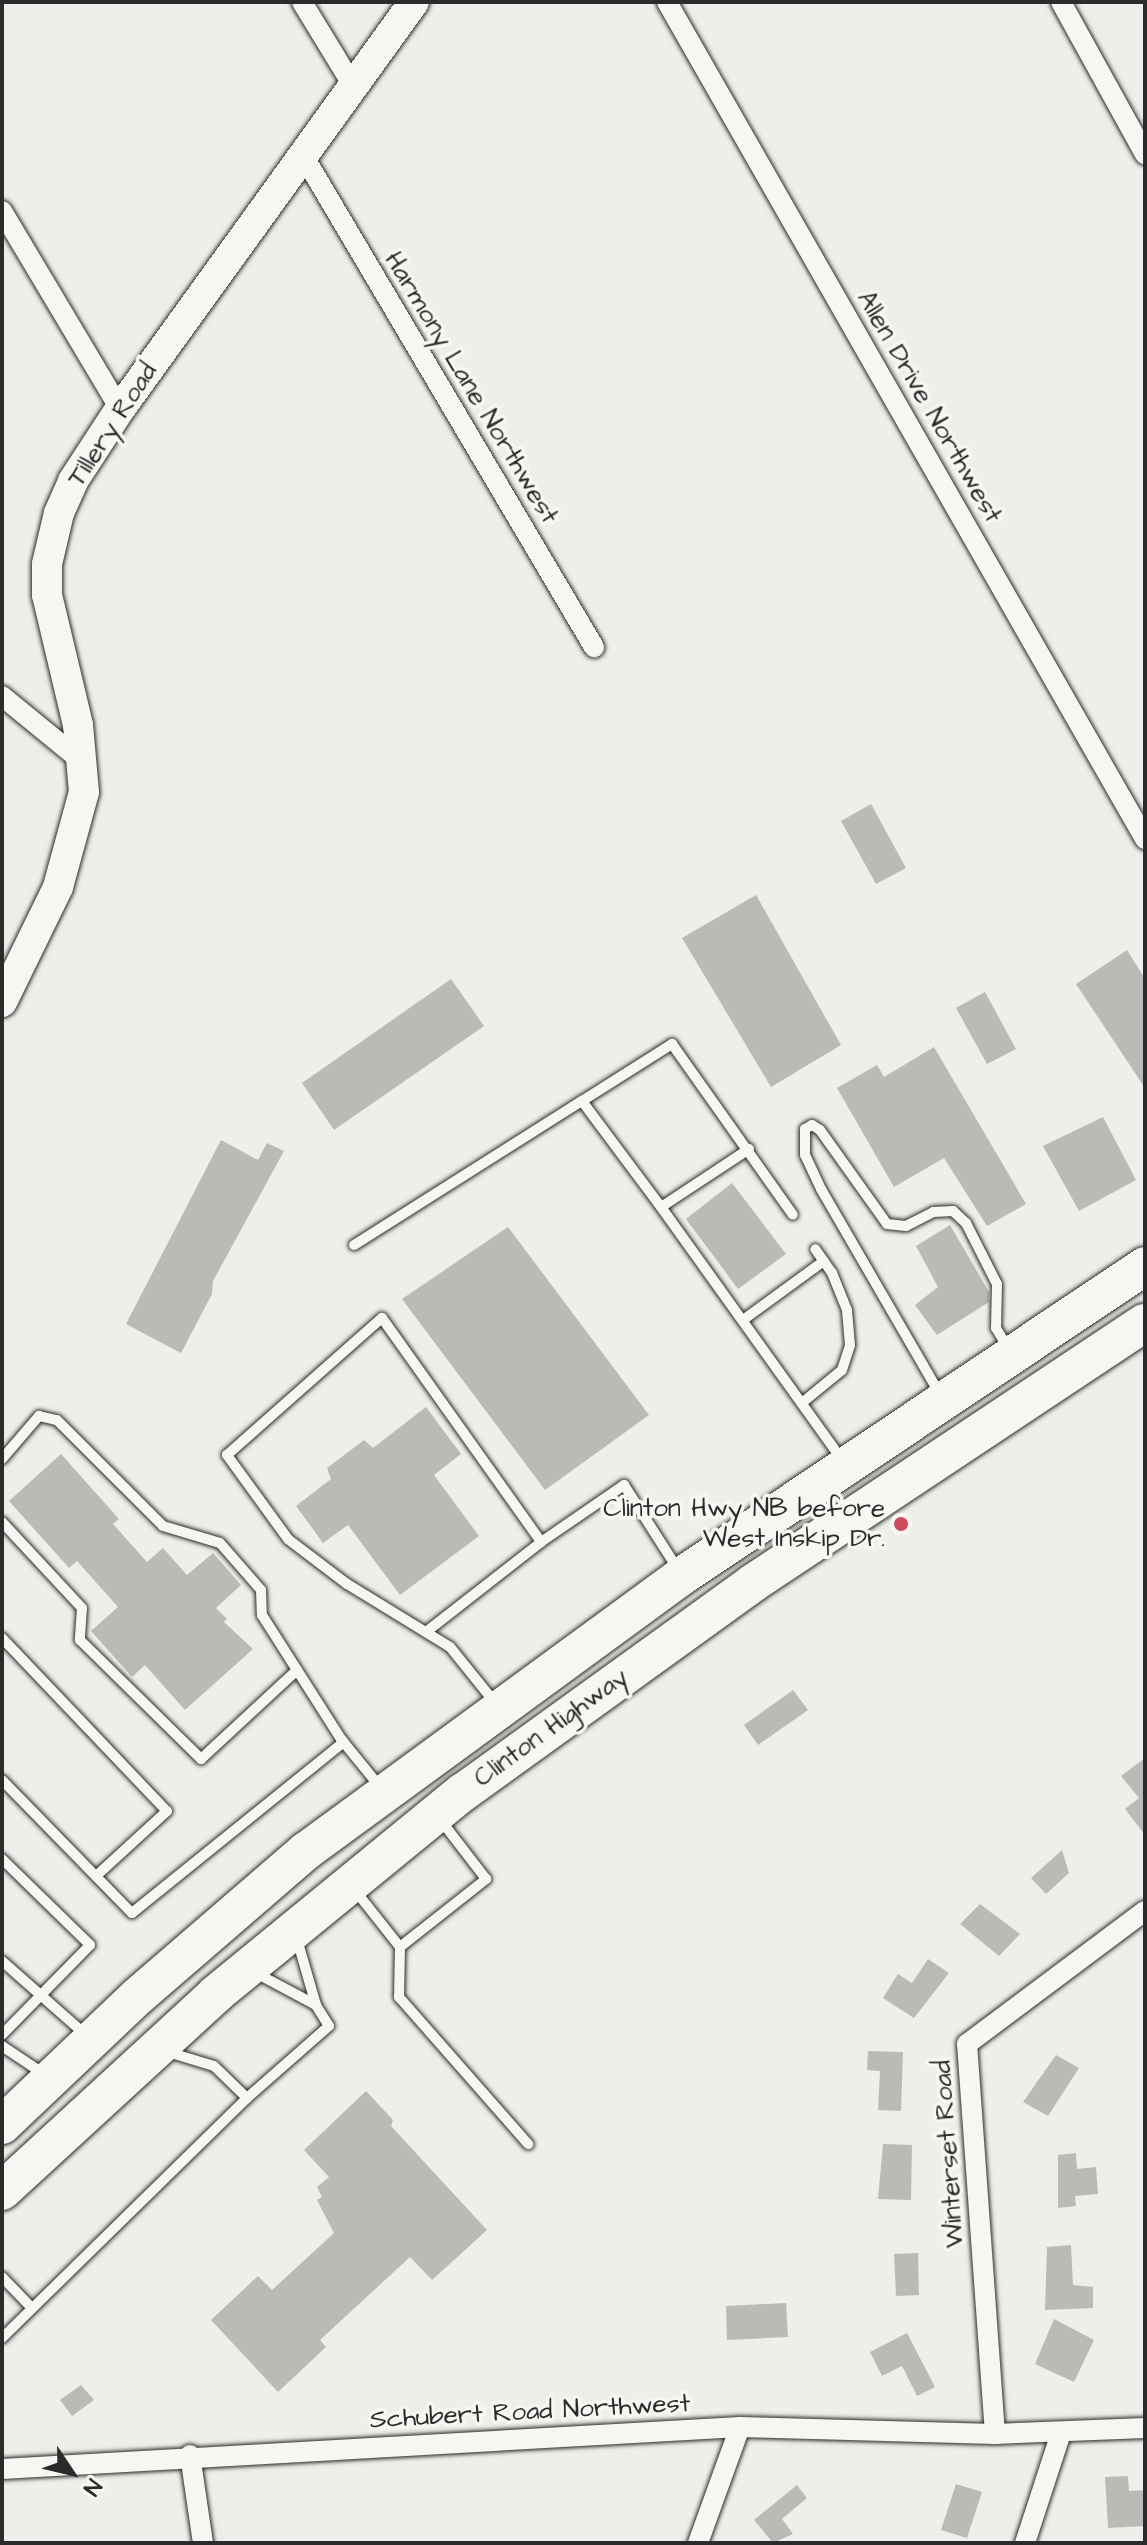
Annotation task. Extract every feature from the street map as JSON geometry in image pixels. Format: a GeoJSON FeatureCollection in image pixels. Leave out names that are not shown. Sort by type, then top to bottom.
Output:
{"type":"FeatureCollection","features":[{"type":"Feature","properties":{"kind":"highway","name":"Clinton Highway"},"geometry":{"type":"LineString","coordinates":[[2,2125],[185,1956],[306,1851],[682,1576],[1145,1266]]}},
{"type":"Feature","properties":{"kind":"highway","name":"Clinton Highway"},"geometry":{"type":"LineString","coordinates":[[2,2191],[216,1994],[349,1882],[436,1814],[653,1654],[1145,1323]]}},
{"type":"Feature","properties":{"kind":"highway"},"geometry":{"type":"LineString","coordinates":[[1013,1355],[1034,1395]]}},
{"type":"Feature","properties":{"kind":"highway"},"geometry":{"type":"LineString","coordinates":[[626,1616],[653,1654]]}},
{"type":"Feature","properties":{"kind":"highway"},"geometry":{"type":"LineString","coordinates":[[185,1956],[216,1994]]}},
{"type":"Feature","properties":{"kind":"street"},"geometry":{"type":"LineString","coordinates":[[302,2],[352,84]]}},
{"type":"Feature","properties":{"kind":"street","name":"Tillery Road"},"geometry":{"type":"LineString","coordinates":[[2,1002],[70,856],[83,802],[84,763],[51,623],[47,564],[73,481],[120,409],[414,2]]}},
{"type":"Feature","properties":{"kind":"street","name":"Allen Drive Northwest"},"geometry":{"type":"LineString","coordinates":[[667,2],[1145,839]]}},
{"type":"Feature","properties":{"kind":"street"},"geometry":{"type":"LineString","coordinates":[[1061,2],[1145,154]]}},
{"type":"Feature","properties":{"kind":"street","name":"Harmony Lane Northwest"},"geometry":{"type":"LineString","coordinates":[[303,155],[594,647]]}},
{"type":"Feature","properties":{"kind":"street"},"geometry":{"type":"LineString","coordinates":[[2,211],[120,409]]}},
{"type":"Feature","properties":{"kind":"street"},"geometry":{"type":"LineString","coordinates":[[2,696],[84,763]]}},
{"type":"Feature","properties":{"kind":"street","name":"Winterset Road"},"geometry":{"type":"LineString","coordinates":[[995,2434],[967,2044],[1145,1911]]}},
{"type":"Feature","properties":{"kind":"street"},"geometry":{"type":"LineString","coordinates":[[698,2543],[740,2427]]}},
{"type":"Feature","properties":{"kind":"street","name":"Schubert Road Northwest"},"geometry":{"type":"LineString","coordinates":[[2,2469],[190,2455],[740,2427],[995,2434],[1145,2428]]}},
{"type":"Feature","properties":{"kind":"street"},"geometry":{"type":"LineString","coordinates":[[1025,2543],[1061,2433]]}},
{"type":"Feature","properties":{"kind":"street"},"geometry":{"type":"LineString","coordinates":[[190,2455],[203,2543]]}},
{"type":"Feature","properties":{"kind":"lane"},"geometry":{"type":"LineString","coordinates":[[354,1245],[672,1044],[793,1215]]}},
{"type":"Feature","properties":{"kind":"lane"},"geometry":{"type":"LineString","coordinates":[[582,1101],[847,1466]]}},
{"type":"Feature","properties":{"kind":"lane"},"geometry":{"type":"LineString","coordinates":[[944,1401],[821,1189],[805,1155],[805,1129],[812,1125],[820,1130],[887,1224],[906,1226],[933,1212],[953,1211],[966,1223],[997,1284],[996,1328],[1013,1355]]}},
{"type":"Feature","properties":{"kind":"lane"},"geometry":{"type":"LineString","coordinates":[[661,1207],[749,1149]]}},
{"type":"Feature","properties":{"kind":"lane"},"geometry":{"type":"LineString","coordinates":[[803,1402],[842,1370],[850,1345],[847,1310],[815,1249]]}},
{"type":"Feature","properties":{"kind":"lane"},"geometry":{"type":"LineString","coordinates":[[743,1320],[824,1261]]}},
{"type":"Feature","properties":{"kind":"lane"},"geometry":{"type":"LineString","coordinates":[[500,1708],[450,1647],[347,1584],[288,1539],[227,1455],[382,1318],[541,1542]]}},
{"type":"Feature","properties":{"kind":"lane"},"geometry":{"type":"LineString","coordinates":[[2,1459],[39,1416],[57,1420],[163,1526],[220,1543],[261,1590],[262,1615],[344,1742],[385,1793]]}},
{"type":"Feature","properties":{"kind":"lane"},"geometry":{"type":"LineString","coordinates":[[426,1632],[541,1542],[624,1485],[682,1576]]}},
{"type":"Feature","properties":{"kind":"lane"},"geometry":{"type":"LineString","coordinates":[[2,1522],[82,1608],[80,1640],[201,1759],[297,1670]]}},
{"type":"Feature","properties":{"kind":"lane"},"geometry":{"type":"LineString","coordinates":[[2,1638],[167,1811],[96,1876]]}},
{"type":"Feature","properties":{"kind":"lane"},"geometry":{"type":"LineString","coordinates":[[2,1780],[132,1913],[344,1742]]}},
{"type":"Feature","properties":{"kind":"lane"},"geometry":{"type":"LineString","coordinates":[[400,1947],[486,1879],[436,1814]]}},
{"type":"Feature","properties":{"kind":"lane"},"geometry":{"type":"LineString","coordinates":[[2,1859],[90,1945],[2,2035]]}},
{"type":"Feature","properties":{"kind":"lane"},"geometry":{"type":"LineString","coordinates":[[349,1882],[400,1947],[399,1997],[528,2144]]}},
{"type":"Feature","properties":{"kind":"lane"},"geometry":{"type":"LineString","coordinates":[[2,2338],[247,2098],[329,2026],[316,2005],[294,1927]]}},
{"type":"Feature","properties":{"kind":"lane"},"geometry":{"type":"LineString","coordinates":[[2,1961],[92,2040]]}},
{"type":"Feature","properties":{"kind":"lane"},"geometry":{"type":"LineString","coordinates":[[246,1969],[316,2005]]}},
{"type":"Feature","properties":{"kind":"lane"},"geometry":{"type":"LineString","coordinates":[[2,2046],[51,2079]]}},
{"type":"Feature","properties":{"kind":"lane"},"geometry":{"type":"LineString","coordinates":[[155,2048],[214,2066],[247,2098]]}},
{"type":"Feature","properties":{"kind":"lane"},"geometry":{"type":"LineString","coordinates":[[2,2277],[31,2307]]}},
{"type":"Feature","properties":{"kind":"building"},"geometry":{"type":"Polygon","coordinates":[[[871,804],[906,868],[876,884],[841,821],[871,804]]]}},
{"type":"Feature","properties":{"kind":"building"},"geometry":{"type":"Polygon","coordinates":[[[756,895],[841,1045],[771,1087],[682,938],[756,895]]]}},
{"type":"Feature","properties":{"kind":"building"},"geometry":{"type":"Polygon","coordinates":[[[1127,950],[1145,979],[1145,1088],[1076,984],[1127,950]]]}},
{"type":"Feature","properties":{"kind":"building"},"geometry":{"type":"Polygon","coordinates":[[[451,979],[484,1026],[334,1130],[302,1083],[451,979]]]}},
{"type":"Feature","properties":{"kind":"building"},"geometry":{"type":"Polygon","coordinates":[[[985,992],[1016,1049],[987,1064],[956,1008],[985,992]]]}},
{"type":"Feature","properties":{"kind":"building"},"geometry":{"type":"Polygon","coordinates":[[[934,1047],[1026,1204],[987,1226],[944,1158],[894,1187],[837,1088],[877,1065],[884,1077],[934,1047]]]}},
{"type":"Feature","properties":{"kind":"building"},"geometry":{"type":"Polygon","coordinates":[[[1103,1117],[1136,1180],[1079,1211],[1043,1146],[1103,1117]]]}},
{"type":"Feature","properties":{"kind":"building"},"geometry":{"type":"Polygon","coordinates":[[[221,1140],[258,1160],[267,1143],[284,1151],[213,1281],[212,1294],[181,1353],[126,1324],[221,1140]]]}},
{"type":"Feature","properties":{"kind":"building"},"geometry":{"type":"Polygon","coordinates":[[[732,1183],[786,1254],[738,1289],[686,1219],[732,1183]]]}},
{"type":"Feature","properties":{"kind":"building"},"geometry":{"type":"Polygon","coordinates":[[[950,1225],[989,1292],[989,1302],[937,1335],[915,1305],[938,1287],[916,1246],[950,1225]]]}},
{"type":"Feature","properties":{"kind":"building"},"geometry":{"type":"Polygon","coordinates":[[[508,1227],[649,1415],[545,1490],[402,1299],[508,1227]]]}},
{"type":"Feature","properties":{"kind":"building"},"geometry":{"type":"Polygon","coordinates":[[[426,1407],[461,1454],[434,1475],[479,1536],[400,1595],[348,1525],[323,1543],[296,1506],[331,1479],[327,1468],[364,1440],[373,1448],[426,1407]]]}},
{"type":"Feature","properties":{"kind":"building"},"geometry":{"type":"Polygon","coordinates":[[[61,1454],[119,1519],[113,1524],[147,1562],[163,1548],[187,1575],[213,1553],[241,1585],[216,1608],[227,1619],[224,1622],[253,1649],[185,1710],[145,1665],[132,1677],[91,1631],[118,1607],[77,1561],[69,1568],[9,1501],[61,1454]]]}},
{"type":"Feature","properties":{"kind":"building"},"geometry":{"type":"Polygon","coordinates":[[[793,1690],[808,1710],[758,1745],[744,1725],[793,1690]]]}},
{"type":"Feature","properties":{"kind":"building"},"geometry":{"type":"Polygon","coordinates":[[[1145,1758],[1145,1835],[1125,1809],[1139,1798],[1121,1776],[1145,1758]]]}},
{"type":"Feature","properties":{"kind":"building"},"geometry":{"type":"Polygon","coordinates":[[[1062,1850],[1069,1873],[1046,1894],[1031,1878],[1062,1850]]]}},
{"type":"Feature","properties":{"kind":"building"},"geometry":{"type":"Polygon","coordinates":[[[980,1904],[1020,1934],[999,1956],[960,1924],[980,1904]]]}},
{"type":"Feature","properties":{"kind":"building"},"geometry":{"type":"Polygon","coordinates":[[[928,1959],[949,1973],[914,2018],[883,1998],[898,1974],[912,1983],[928,1959]]]}},
{"type":"Feature","properties":{"kind":"building"},"geometry":{"type":"Polygon","coordinates":[[[868,2051],[903,2052],[901,2111],[878,2110],[880,2071],[867,2070],[868,2051]]]}},
{"type":"Feature","properties":{"kind":"building"},"geometry":{"type":"Polygon","coordinates":[[[1056,2055],[1079,2068],[1048,2116],[1023,2102],[1056,2055]]]}},
{"type":"Feature","properties":{"kind":"building"},"geometry":{"type":"Polygon","coordinates":[[[366,2091],[393,2120],[391,2126],[487,2230],[432,2280],[410,2257],[320,2340],[326,2347],[278,2392],[211,2320],[258,2276],[272,2290],[334,2233],[317,2200],[322,2197],[317,2187],[329,2177],[304,2150],[366,2091]]]}},
{"type":"Feature","properties":{"kind":"building"},"geometry":{"type":"Polygon","coordinates":[[[883,2144],[912,2145],[911,2200],[878,2199],[883,2144]]]}},
{"type":"Feature","properties":{"kind":"building"},"geometry":{"type":"Polygon","coordinates":[[[1076,2153],[1077,2169],[1096,2167],[1098,2194],[1075,2196],[1076,2206],[1058,2208],[1058,2155],[1076,2153]]]}},
{"type":"Feature","properties":{"kind":"building"},"geometry":{"type":"Polygon","coordinates":[[[1071,2245],[1073,2285],[1093,2287],[1093,2308],[1045,2310],[1047,2247],[1071,2245]]]}},
{"type":"Feature","properties":{"kind":"building"},"geometry":{"type":"Polygon","coordinates":[[[918,2253],[919,2295],[896,2296],[894,2254],[918,2253]]]}},
{"type":"Feature","properties":{"kind":"building"},"geometry":{"type":"Polygon","coordinates":[[[786,2303],[788,2337],[727,2340],[726,2306],[786,2303]]]}},
{"type":"Feature","properties":{"kind":"building"},"geometry":{"type":"Polygon","coordinates":[[[1054,2319],[1094,2340],[1074,2382],[1035,2364],[1054,2319]]]}},
{"type":"Feature","properties":{"kind":"building"},"geometry":{"type":"Polygon","coordinates":[[[907,2333],[935,2387],[917,2396],[902,2366],[882,2376],[870,2352],[907,2333]]]}},
{"type":"Feature","properties":{"kind":"building"},"geometry":{"type":"Polygon","coordinates":[[[81,2385],[94,2400],[72,2416],[60,2400],[81,2385]]]}},
{"type":"Feature","properties":{"kind":"building"},"geometry":{"type":"Polygon","coordinates":[[[1128,2476],[1129,2491],[1145,2490],[1145,2526],[1108,2528],[1105,2477],[1128,2476]]]}},
{"type":"Feature","properties":{"kind":"building"},"geometry":{"type":"Polygon","coordinates":[[[956,2484],[982,2492],[967,2538],[941,2530],[956,2484]]]}},
{"type":"Feature","properties":{"kind":"building"},"geometry":{"type":"Polygon","coordinates":[[[797,2485],[807,2498],[782,2519],[793,2534],[773,2543],[754,2520],[797,2485]]]}},
{"type":"Feature","properties":{"kind":"place","name":"Clinton Hwy NB before West Inskip Dr."},"geometry":{"type":"Point","coordinates":[901,1524]}}]}
